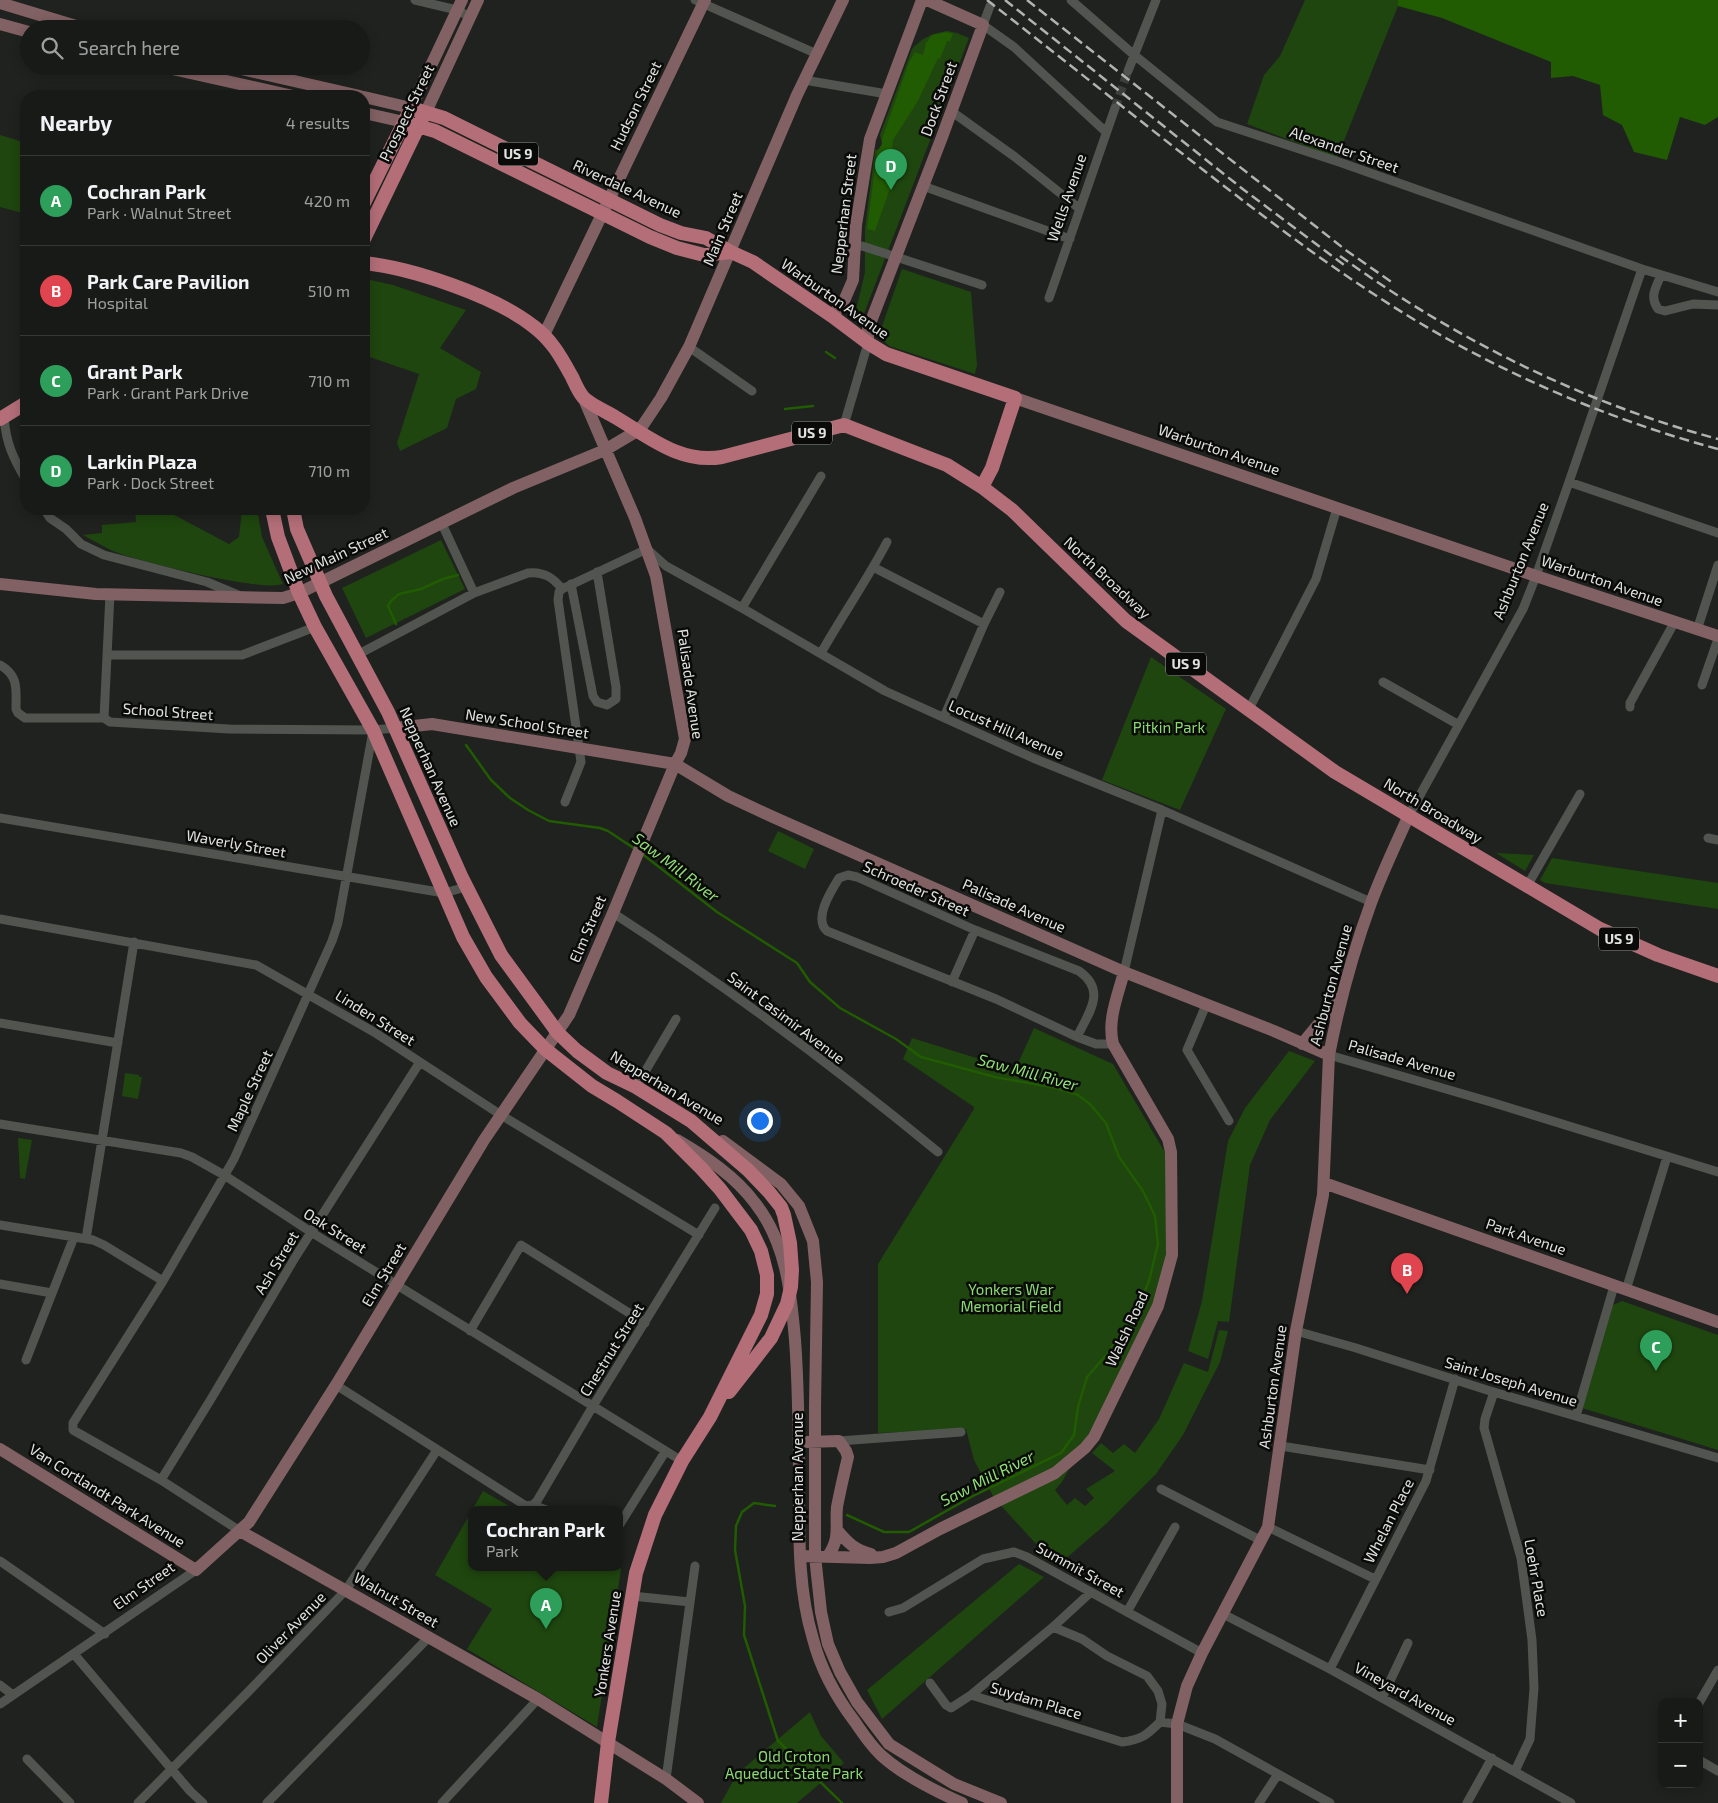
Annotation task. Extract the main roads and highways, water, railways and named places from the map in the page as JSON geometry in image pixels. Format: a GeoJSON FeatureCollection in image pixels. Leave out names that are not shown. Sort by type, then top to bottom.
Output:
{"type":"FeatureCollection","features":[{"type":"Feature","properties":{"kind":"main road","name":"Riverdale Avenue"},"geometry":{"type":"LineString","coordinates":[[410,108],[444,118],[660,224],[681,233],[706,238],[731,252]]}},
{"type":"Feature","properties":{"kind":"main road","name":"Prospect Street"},"geometry":{"type":"LineString","coordinates":[[370,191],[410,108]]}},
{"type":"Feature","properties":{"kind":"main road","name":"Prospect Street"},"geometry":{"type":"LineString","coordinates":[[370,227],[426,112]]}},
{"type":"Feature","properties":{"kind":"main road","name":"Riverdale Avenue"},"geometry":{"type":"LineString","coordinates":[[404,122],[435,131],[677,248],[704,255],[731,252]]}},
{"type":"Feature","properties":{"kind":"main road","name":"Warburton Avenue"},"geometry":{"type":"LineString","coordinates":[[731,252],[753,262],[832,316],[868,344],[886,354],[1015,398],[992,468],[982,488]]}},
{"type":"Feature","properties":{"kind":"main road","name":"North Broadway"},"geometry":{"type":"LineString","coordinates":[[370,264],[408,272],[451,285],[505,307],[523,318],[544,334],[557,348],[583,398],[651,441],[674,451],[703,459],[713,459],[844,425],[947,465],[1012,510],[1126,621],[1335,772],[1613,936],[1718,976]]}},
{"type":"Feature","properties":{"kind":"main road"},"geometry":{"type":"LineString","coordinates":[[2,418],[20,407]]}},
{"type":"Feature","properties":{"kind":"main road","name":"Nepperhan Avenue"},"geometry":{"type":"LineString","coordinates":[[273,515],[278,537],[314,627],[373,730],[463,937],[486,977],[520,1023],[545,1049],[592,1086],[666,1133]]}},
{"type":"Feature","properties":{"kind":"main road","name":"Nepperhan Avenue"},"geometry":{"type":"LineString","coordinates":[[294,515],[297,529],[321,583],[396,728],[466,887],[501,955],[558,1033],[576,1050],[607,1073],[636,1087],[692,1121]]}},
{"type":"Feature","properties":{"kind":"main road","name":"Yonkers Avenue"},"geometry":{"type":"LineString","coordinates":[[692,1121],[748,1170],[780,1207],[784,1215],[790,1242],[792,1270],[791,1288],[782,1316],[771,1338],[710,1416]]}},
{"type":"Feature","properties":{"kind":"main road","name":"Yonkers Avenue"},"geometry":{"type":"LineString","coordinates":[[602,1803],[608,1742],[636,1574],[655,1515],[682,1461],[710,1416],[761,1315],[766,1294],[767,1275],[761,1251],[750,1230],[720,1189],[666,1133]]}},
{"type":"Feature","properties":{"kind":"waterway","name":"Saw Mill River"},"geometry":{"type":"LineString","coordinates":[[826,352],[835,358]]}},
{"type":"Feature","properties":{"kind":"waterway","name":"Saw Mill River"},"geometry":{"type":"LineString","coordinates":[[785,409],[813,406]]}},
{"type":"Feature","properties":{"kind":"waterway","name":"Saw Mill River"},"geometry":{"type":"LineString","coordinates":[[396,624],[388,606],[399,594],[421,589],[443,579],[458,575]]}},
{"type":"Feature","properties":{"kind":"waterway","name":"Saw Mill River"},"geometry":{"type":"LineString","coordinates":[[466,745],[491,780],[510,798],[528,810],[549,821],[600,828],[608,831],[635,849]]}},
{"type":"Feature","properties":{"kind":"waterway","name":"Saw Mill River"},"geometry":{"type":"LineString","coordinates":[[641,853],[717,912],[797,963],[810,982],[840,1008],[896,1039],[921,1057],[995,1077],[1056,1088],[1078,1095],[1090,1104],[1106,1123],[1119,1157],[1143,1191],[1155,1216],[1158,1244],[1149,1281],[1136,1312],[1107,1354],[1087,1377],[1078,1407],[1074,1435],[1061,1453],[971,1497],[909,1532],[884,1532],[847,1515]]}},
{"type":"Feature","properties":{"kind":"waterway","name":"Saw Mill River"},"geometry":{"type":"LineString","coordinates":[[775,1506],[754,1503],[742,1512],[736,1526],[735,1550],[745,1606],[744,1635],[778,1741],[842,1803]]}},
{"type":"Feature","properties":{"kind":"tunnel"},"geometry":{"type":"LineString","coordinates":[[1115,108],[1128,71]]}},
{"type":"Feature","properties":{"kind":"railway"},"geometry":{"type":"LineString","coordinates":[[987,0],[1262,215],[1387,303],[1453,342],[1517,375],[1615,416],[1718,449]]}},
{"type":"Feature","properties":{"kind":"railway"},"geometry":{"type":"LineString","coordinates":[[1005,0],[1244,190],[1344,265]]}},
{"type":"Feature","properties":{"kind":"railway"},"geometry":{"type":"LineString","coordinates":[[1027,0],[1347,251],[1393,283]]}},
{"type":"Feature","properties":{"kind":"railway"},"geometry":{"type":"LineString","coordinates":[[1340,256],[1428,314],[1521,365],[1618,407],[1718,439]]}},
{"type":"Feature","properties":{"kind":"place","name":"Larkin Plaza"},"geometry":{"type":"Point","coordinates":[891,190]}},
{"type":"Feature","properties":{"kind":"place","name":"Park Care Pavilion"},"geometry":{"type":"Point","coordinates":[1407,1294]}},
{"type":"Feature","properties":{"kind":"place","name":"Grant Park"},"geometry":{"type":"Point","coordinates":[1656,1371]}},
{"type":"Feature","properties":{"kind":"place","name":"Cochran Park"},"geometry":{"type":"Point","coordinates":[546,1629]}},
{"type":"Feature","properties":{"kind":"park label","name":"Pitkin Park"},"geometry":{"type":"Point","coordinates":[1169,728]}},
{"type":"Feature","properties":{"kind":"park label","name":"Yonkers War Memorial Field"},"geometry":{"type":"Point","coordinates":[1011,1298]}},
{"type":"Feature","properties":{"kind":"park label","name":"Old Croton Aqueduct State Park"},"geometry":{"type":"Point","coordinates":[794,1766]}}]}
